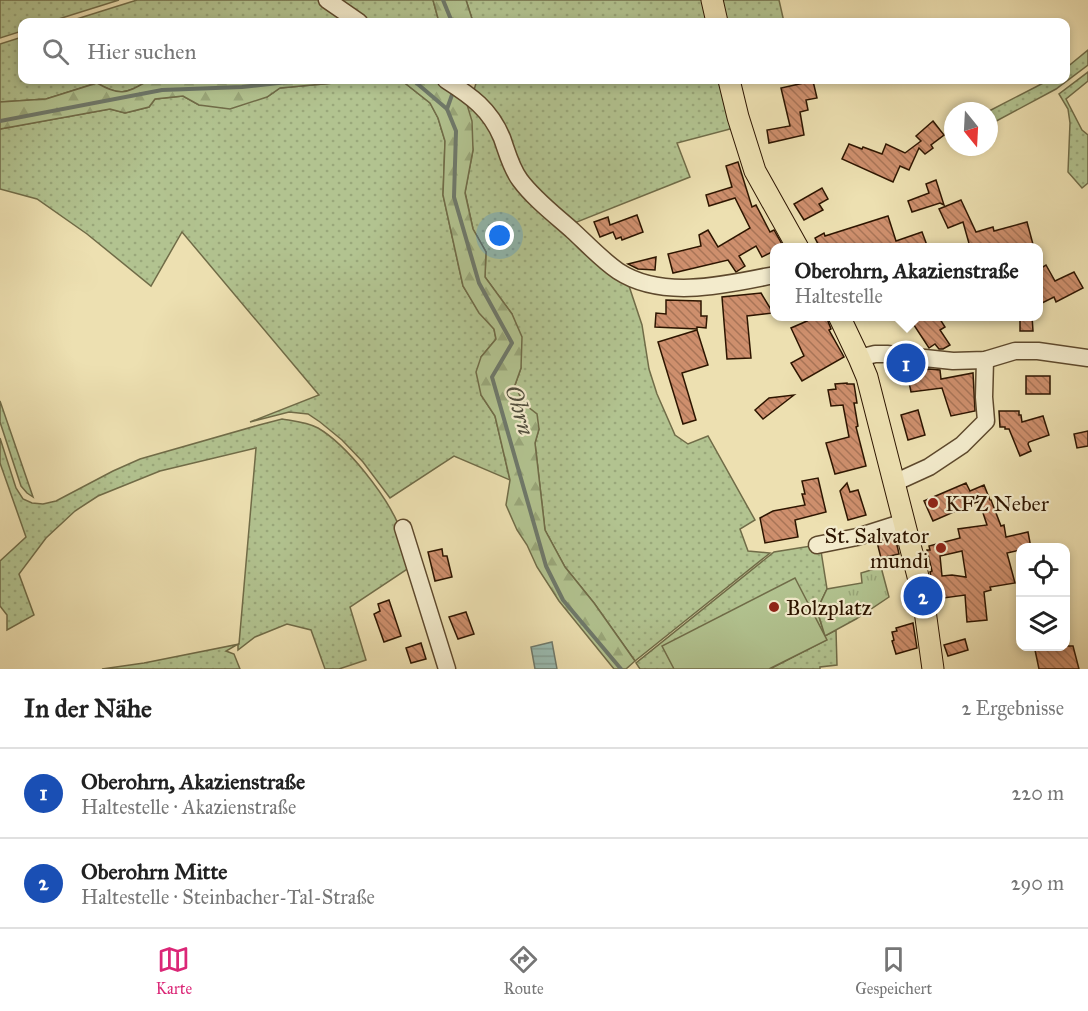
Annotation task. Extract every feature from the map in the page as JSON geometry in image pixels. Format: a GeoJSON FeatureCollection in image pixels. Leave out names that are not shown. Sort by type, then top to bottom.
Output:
{"type":"FeatureCollection","features":[{"type":"Feature","properties":{"kind":"main road"},"geometry":{"type":"LineString","coordinates":[[712,0],[716,18]]}},
{"type":"Feature","properties":{"kind":"main road"},"geometry":{"type":"LineString","coordinates":[[730,84],[754,171],[795,243]]}},
{"type":"Feature","properties":{"kind":"main road"},"geometry":{"type":"LineString","coordinates":[[842,321],[860,357],[867,377],[923,596],[933,669]]}},
{"type":"Feature","properties":{"kind":"street"},"geometry":{"type":"LineString","coordinates":[[327,0],[353,18]]}},
{"type":"Feature","properties":{"kind":"street"},"geometry":{"type":"LineString","coordinates":[[452,84],[483,107],[493,120],[520,179],[533,194],[616,270],[634,280],[659,286],[698,288],[770,276]]}},
{"type":"Feature","properties":{"kind":"street"},"geometry":{"type":"LineString","coordinates":[[860,357],[887,354],[953,361],[985,360],[1015,351],[1038,351],[1088,358]]}},
{"type":"Feature","properties":{"kind":"street"},"geometry":{"type":"LineString","coordinates":[[894,483],[929,467],[962,445],[986,421],[985,360]]}},
{"type":"Feature","properties":{"kind":"street"},"geometry":{"type":"LineString","coordinates":[[817,545],[857,537],[904,522]]}},
{"type":"Feature","properties":{"kind":"street"},"geometry":{"type":"LineString","coordinates":[[403,528],[447,669]]}},
{"type":"Feature","properties":{"kind":"green space"},"geometry":{"type":"Polygon","coordinates":[[[0,0],[119,0],[62,18],[18,18],[18,32],[0,38],[0,0]]]}},
{"type":"Feature","properties":{"kind":"green space"},"geometry":{"type":"Polygon","coordinates":[[[137,0],[320,0],[346,18],[80,18],[137,0]]]}},
{"type":"Feature","properties":{"kind":"green space"},"geometry":{"type":"Polygon","coordinates":[[[335,0],[433,0],[438,18],[361,18],[335,0]]]}},
{"type":"Feature","properties":{"kind":"green space"},"geometry":{"type":"Polygon","coordinates":[[[433,0],[466,0],[472,18],[438,18],[433,0]]]}},
{"type":"Feature","properties":{"kind":"green space"},"geometry":{"type":"Polygon","coordinates":[[[466,0],[708,0],[711,18],[472,18],[466,0]]]}},
{"type":"Feature","properties":{"kind":"green space"},"geometry":{"type":"Polygon","coordinates":[[[719,0],[779,0],[783,18],[723,18],[719,0]]]}},
{"type":"Feature","properties":{"kind":"green space"},"geometry":{"type":"Polygon","coordinates":[[[18,38],[18,84],[93,84],[46,99],[0,102],[0,44],[18,38]]]}},
{"type":"Feature","properties":{"kind":"green space"},"geometry":{"type":"Polygon","coordinates":[[[1088,50],[1088,65],[1070,78],[1070,65],[1088,50]]]}},
{"type":"Feature","properties":{"kind":"green space"},"geometry":{"type":"Polygon","coordinates":[[[1088,72],[1088,81],[1066,99],[1082,130],[1088,135],[1088,183],[1082,188],[1068,172],[1070,123],[1068,109],[1059,94],[1088,72]]]}},
{"type":"Feature","properties":{"kind":"green space"},"geometry":{"type":"Polygon","coordinates":[[[94,84],[118,92],[142,84],[323,84],[280,88],[267,97],[230,109],[199,105],[183,96],[155,99],[149,107],[125,113],[110,109],[0,129],[0,102],[46,99],[94,84]]]}},
{"type":"Feature","properties":{"kind":"green space"},"geometry":{"type":"Polygon","coordinates":[[[98,84],[142,84],[123,92],[98,84]]]}},
{"type":"Feature","properties":{"kind":"green space"},"geometry":{"type":"Polygon","coordinates":[[[323,84],[406,84],[430,103],[438,118],[445,141],[443,195],[463,286],[480,313],[494,329],[496,339],[481,357],[481,395],[495,416],[510,480],[454,456],[390,498],[363,462],[342,440],[308,414],[289,412],[250,422],[319,395],[182,232],[151,286],[87,234],[37,199],[0,189],[0,129],[110,109],[125,113],[149,107],[155,99],[183,96],[199,105],[267,97],[280,88],[323,84]]]}},
{"type":"Feature","properties":{"kind":"green space"},"geometry":{"type":"Polygon","coordinates":[[[406,84],[444,84],[465,98],[472,121],[473,150],[465,193],[473,229],[486,252],[485,277],[512,314],[522,337],[521,368],[515,385],[523,403],[537,414],[539,429],[535,443],[545,530],[565,567],[635,661],[626,669],[614,669],[559,601],[537,567],[506,505],[510,480],[495,416],[481,395],[476,372],[481,357],[496,339],[494,329],[479,313],[463,286],[443,195],[445,141],[438,118],[430,103],[406,84]]]}},
{"type":"Feature","properties":{"kind":"green space"},"geometry":{"type":"Polygon","coordinates":[[[476,84],[725,84],[734,128],[677,143],[690,177],[572,224],[532,187],[474,90],[476,84]]]}},
{"type":"Feature","properties":{"kind":"green space"},"geometry":{"type":"Polygon","coordinates":[[[1041,84],[1063,84],[998,120],[998,106],[1041,84]]]}},
{"type":"Feature","properties":{"kind":"green space"},"geometry":{"type":"Polygon","coordinates":[[[465,98],[481,110],[510,169],[629,286],[642,325],[649,369],[675,435],[688,444],[708,436],[755,520],[740,529],[748,551],[770,553],[635,661],[565,567],[545,530],[535,443],[539,429],[515,385],[521,368],[512,314],[485,277],[486,252],[473,229],[465,192],[473,150],[465,98]]]}},
{"type":"Feature","properties":{"kind":"green space"},"geometry":{"type":"Polygon","coordinates":[[[0,401],[33,497],[21,486],[0,422],[0,401]]]}},
{"type":"Feature","properties":{"kind":"green space"},"geometry":{"type":"Polygon","coordinates":[[[282,419],[318,428],[341,446],[385,500],[401,531],[412,566],[350,607],[366,660],[339,669],[325,669],[311,630],[287,624],[255,637],[238,650],[256,448],[160,471],[98,496],[75,511],[46,538],[19,574],[34,615],[7,630],[7,615],[0,606],[0,561],[26,537],[0,463],[0,438],[16,488],[23,499],[43,504],[56,501],[140,459],[282,419]]]}},
{"type":"Feature","properties":{"kind":"green space"},"geometry":{"type":"Polygon","coordinates":[[[817,545],[821,551],[827,589],[817,610],[825,636],[836,630],[837,665],[820,667],[820,669],[770,669],[826,640],[674,669],[640,669],[636,663],[774,552],[817,545]]]}},
{"type":"Feature","properties":{"kind":"green space"},"geometry":{"type":"Polygon","coordinates":[[[881,567],[889,597],[825,636],[817,610],[827,589],[862,583],[861,573],[881,567]]]}},
{"type":"Feature","properties":{"kind":"green space","name":"Bolzplatz"},"geometry":{"type":"Polygon","coordinates":[[[795,578],[827,640],[769,669],[674,669],[662,646],[795,578]]]}},
{"type":"Feature","properties":{"kind":"green space"},"geometry":{"type":"Polygon","coordinates":[[[237,644],[226,651],[234,654],[240,669],[102,669],[144,663],[237,644]]]}},
{"type":"Feature","properties":{"kind":"water"},"geometry":{"type":"Polygon","coordinates":[[[552,642],[557,669],[535,669],[531,647],[552,642]]]}},
{"type":"Feature","properties":{"kind":"building"},"geometry":{"type":"Polygon","coordinates":[[[814,84],[817,98],[806,100],[808,110],[800,112],[804,135],[769,143],[767,130],[790,126],[781,88],[814,84]]]}},
{"type":"Feature","properties":{"kind":"building"},"geometry":{"type":"Polygon","coordinates":[[[933,121],[944,135],[931,145],[933,148],[925,154],[919,148],[909,170],[900,166],[893,182],[842,159],[849,144],[882,154],[886,144],[905,153],[921,141],[916,136],[933,121]]]}},
{"type":"Feature","properties":{"kind":"building"},"geometry":{"type":"Polygon","coordinates":[[[738,162],[752,207],[756,205],[770,232],[774,230],[781,243],[770,243],[770,253],[762,257],[756,246],[739,256],[745,266],[736,272],[728,260],[673,273],[668,254],[701,246],[699,235],[708,230],[718,247],[750,228],[735,198],[709,206],[706,195],[732,187],[726,166],[738,162]]]}},
{"type":"Feature","properties":{"kind":"building"},"geometry":{"type":"Polygon","coordinates":[[[936,180],[944,205],[940,203],[912,212],[908,201],[929,193],[926,184],[936,180]]]}},
{"type":"Feature","properties":{"kind":"building"},"geometry":{"type":"Polygon","coordinates":[[[822,188],[828,199],[819,204],[823,210],[804,220],[794,204],[822,188]]]}},
{"type":"Feature","properties":{"kind":"building"},"geometry":{"type":"Polygon","coordinates":[[[961,200],[976,232],[993,227],[994,231],[1027,222],[1033,243],[969,243],[963,222],[948,228],[939,209],[961,200]]]}},
{"type":"Feature","properties":{"kind":"building"},"geometry":{"type":"Polygon","coordinates":[[[637,215],[643,232],[622,240],[621,237],[616,239],[613,232],[600,237],[594,222],[608,217],[610,225],[637,215]]]}},
{"type":"Feature","properties":{"kind":"building"},"geometry":{"type":"Polygon","coordinates":[[[888,216],[896,241],[922,232],[926,243],[818,243],[815,238],[824,233],[825,236],[888,216]]]}},
{"type":"Feature","properties":{"kind":"building"},"geometry":{"type":"Polygon","coordinates":[[[656,257],[655,270],[638,269],[628,264],[656,257]]]}},
{"type":"Feature","properties":{"kind":"building"},"geometry":{"type":"Polygon","coordinates":[[[1046,265],[1055,281],[1074,272],[1083,288],[1056,302],[1054,297],[1043,302],[1043,267],[1046,265]]]}},
{"type":"Feature","properties":{"kind":"building"},"geometry":{"type":"Polygon","coordinates":[[[761,293],[770,308],[770,313],[747,316],[751,358],[727,359],[722,297],[761,293]]]}},
{"type":"Feature","properties":{"kind":"building"},"geometry":{"type":"Polygon","coordinates":[[[666,300],[701,301],[701,316],[707,316],[706,328],[655,327],[656,313],[666,314],[666,300]]]}},
{"type":"Feature","properties":{"kind":"building"},"geometry":{"type":"Polygon","coordinates":[[[807,321],[828,321],[831,329],[829,330],[844,357],[802,381],[791,363],[804,356],[791,328],[807,321]]]}},
{"type":"Feature","properties":{"kind":"building"},"geometry":{"type":"Polygon","coordinates":[[[911,321],[941,321],[945,327],[940,330],[950,345],[939,349],[935,344],[929,348],[911,321]]]}},
{"type":"Feature","properties":{"kind":"building"},"geometry":{"type":"Polygon","coordinates":[[[1020,321],[1032,321],[1033,331],[1020,331],[1020,321]]]}},
{"type":"Feature","properties":{"kind":"building"},"geometry":{"type":"Polygon","coordinates":[[[697,330],[708,365],[682,373],[696,420],[683,424],[658,342],[697,330]]]}},
{"type":"Feature","properties":{"kind":"building"},"geometry":{"type":"Polygon","coordinates":[[[929,369],[940,370],[941,379],[973,373],[975,411],[951,416],[942,388],[911,392],[907,373],[929,369]]]}},
{"type":"Feature","properties":{"kind":"building"},"geometry":{"type":"Polygon","coordinates":[[[1026,376],[1050,376],[1050,394],[1026,394],[1026,376]]]}},
{"type":"Feature","properties":{"kind":"building"},"geometry":{"type":"Polygon","coordinates":[[[835,384],[854,384],[857,403],[854,403],[858,426],[856,427],[866,466],[835,474],[826,443],[849,437],[843,405],[831,406],[828,390],[836,389],[835,384]]]}},
{"type":"Feature","properties":{"kind":"building"},"geometry":{"type":"Polygon","coordinates":[[[794,395],[763,419],[755,410],[769,398],[794,395]]]}},
{"type":"Feature","properties":{"kind":"building"},"geometry":{"type":"Polygon","coordinates":[[[918,410],[925,435],[908,440],[901,415],[918,410]]]}},
{"type":"Feature","properties":{"kind":"building"},"geometry":{"type":"Polygon","coordinates":[[[999,411],[1019,411],[1022,422],[1043,416],[1049,435],[1029,442],[1031,451],[1020,456],[1009,429],[1000,427],[999,411]]]}},
{"type":"Feature","properties":{"kind":"building"},"geometry":{"type":"Polygon","coordinates":[[[1088,431],[1088,446],[1077,448],[1074,434],[1088,431]]]}},
{"type":"Feature","properties":{"kind":"building"},"geometry":{"type":"Polygon","coordinates":[[[818,478],[826,512],[795,520],[798,537],[765,543],[760,518],[773,511],[805,505],[802,481],[818,478]]]}},
{"type":"Feature","properties":{"kind":"building"},"geometry":{"type":"Polygon","coordinates":[[[847,483],[850,492],[858,490],[866,515],[848,520],[840,491],[847,483]]]}},
{"type":"Feature","properties":{"kind":"building"},"geometry":{"type":"Polygon","coordinates":[[[966,483],[970,491],[984,485],[1001,526],[1004,525],[1006,537],[1028,532],[1030,543],[1016,543],[1016,551],[1007,553],[1015,583],[990,587],[991,590],[984,592],[987,620],[967,622],[965,595],[936,599],[927,550],[930,550],[929,546],[960,538],[958,529],[987,525],[979,501],[933,521],[924,501],[966,483]],[[962,551],[940,556],[942,576],[966,577],[962,551]]]}},
{"type":"Feature","properties":{"kind":"building"},"geometry":{"type":"Polygon","coordinates":[[[895,536],[899,554],[881,558],[877,542],[895,536]]]}},
{"type":"Feature","properties":{"kind":"building"},"geometry":{"type":"Polygon","coordinates":[[[442,549],[443,556],[447,556],[452,577],[435,581],[428,552],[442,549]]]}},
{"type":"Feature","properties":{"kind":"building"},"geometry":{"type":"Polygon","coordinates":[[[389,600],[401,636],[384,642],[374,614],[380,611],[378,604],[389,600]]]}},
{"type":"Feature","properties":{"kind":"building"},"geometry":{"type":"Polygon","coordinates":[[[466,612],[474,634],[458,639],[449,617],[466,612]]]}},
{"type":"Feature","properties":{"kind":"building"},"geometry":{"type":"Polygon","coordinates":[[[913,623],[917,648],[896,654],[892,632],[897,631],[896,628],[913,623]]]}},
{"type":"Feature","properties":{"kind":"building"},"geometry":{"type":"Polygon","coordinates":[[[965,639],[968,650],[948,656],[944,645],[965,639]]]}},
{"type":"Feature","properties":{"kind":"building"},"geometry":{"type":"Polygon","coordinates":[[[421,643],[426,659],[411,663],[406,648],[421,643]]]}},
{"type":"Feature","properties":{"kind":"building"},"geometry":{"type":"Polygon","coordinates":[[[1070,646],[1073,646],[1079,669],[1039,669],[1035,651],[1070,651],[1070,646]]]}},
{"type":"Feature","properties":{"kind":"waterway","name":"Ohrn"},"geometry":{"type":"LineString","coordinates":[[443,0],[450,18]]}},
{"type":"Feature","properties":{"kind":"waterway"},"geometry":{"type":"LineString","coordinates":[[0,121],[162,90],[269,84]]}},
{"type":"Feature","properties":{"kind":"waterway"},"geometry":{"type":"LineString","coordinates":[[418,84],[447,109]]}},
{"type":"Feature","properties":{"kind":"waterway","name":"Ohrn"},"geometry":{"type":"LineString","coordinates":[[453,92],[447,109],[456,131],[454,197],[479,283],[512,343],[492,377],[546,566],[563,600],[621,669]]}},
{"type":"Feature","properties":{"kind":"place","name":"Oberohrn, Akazienstraße"},"geometry":{"type":"Point","coordinates":[906,363]}},
{"type":"Feature","properties":{"kind":"place","name":"KFZ Neber"},"geometry":{"type":"Point","coordinates":[933,503]}},
{"type":"Feature","properties":{"kind":"place","name":"St. Salvator mundi"},"geometry":{"type":"Point","coordinates":[941,548]}},
{"type":"Feature","properties":{"kind":"place","name":"Oberohrn Mitte"},"geometry":{"type":"Point","coordinates":[923,596]}},
{"type":"Feature","properties":{"kind":"place","name":"Bolzplatz"},"geometry":{"type":"Point","coordinates":[774,607]}}]}
